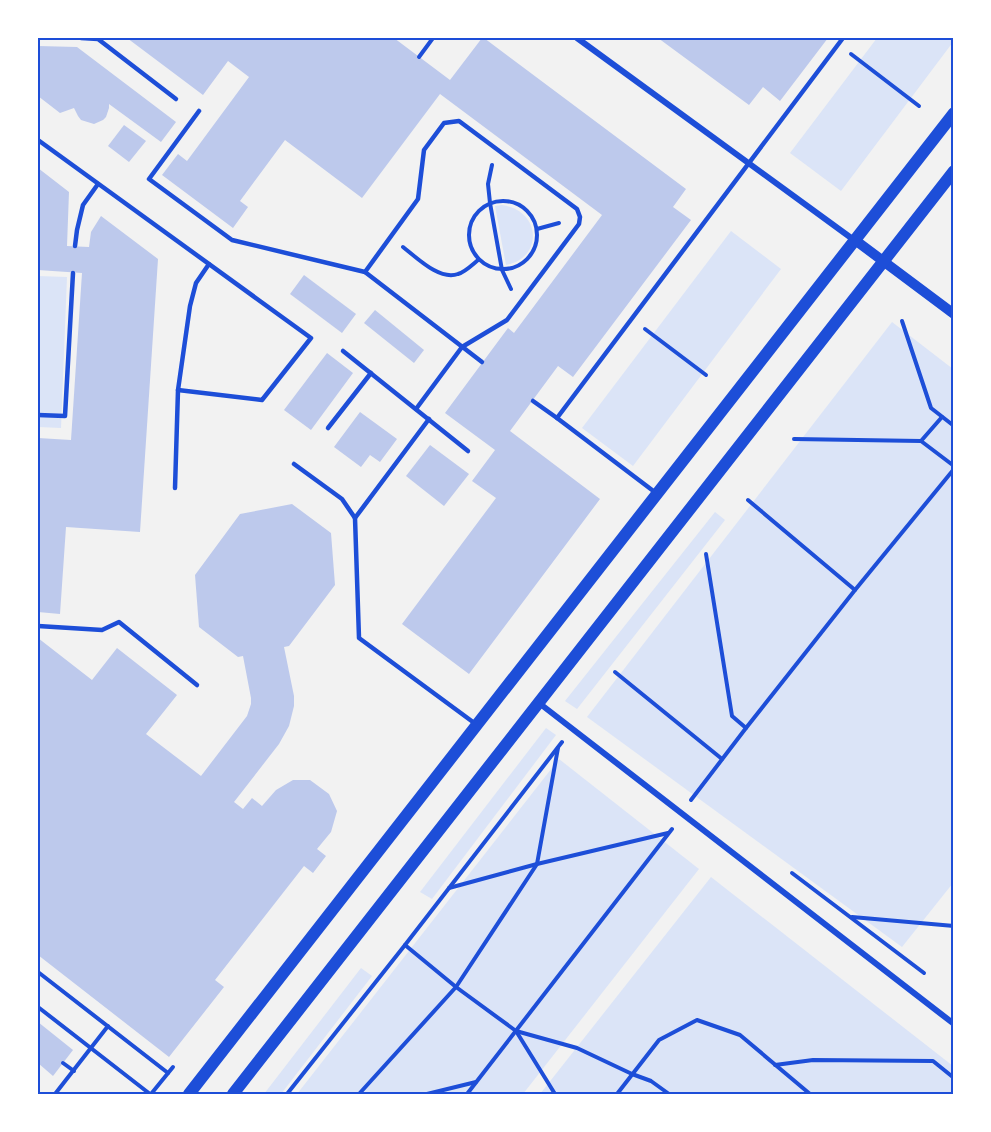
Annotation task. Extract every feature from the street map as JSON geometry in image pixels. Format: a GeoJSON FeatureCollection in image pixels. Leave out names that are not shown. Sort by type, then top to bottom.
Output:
{"type":"FeatureCollection","features":[{"type":"Feature","properties":{"kind":"main road"},"geometry":{"type":"LineString","coordinates":[[189,1095],[954,112]]}},
{"type":"Feature","properties":{"kind":"main road"},"geometry":{"type":"LineString","coordinates":[[233,1095],[954,171]]}},
{"type":"Feature","properties":{"kind":"street"},"geometry":{"type":"LineString","coordinates":[[577,38],[954,314]]}},
{"type":"Feature","properties":{"kind":"street"},"geometry":{"type":"LineString","coordinates":[[539,703],[954,1024]]}},
{"type":"Feature","properties":{"kind":"lane"},"geometry":{"type":"LineString","coordinates":[[81,38],[98,39],[176,99]]}},
{"type":"Feature","properties":{"kind":"lane"},"geometry":{"type":"LineString","coordinates":[[557,418],[843,38]]}},
{"type":"Feature","properties":{"kind":"lane"},"geometry":{"type":"LineString","coordinates":[[199,111],[149,179],[232,240],[365,272],[482,363]]}},
{"type":"Feature","properties":{"kind":"lane"},"geometry":{"type":"LineString","coordinates":[[365,272],[418,199],[424,150],[444,123],[459,121],[577,209],[580,217],[579,224],[507,320],[462,347],[416,409]]}},
{"type":"Feature","properties":{"kind":"lane"},"geometry":{"type":"LineString","coordinates":[[38,140],[311,338],[262,399],[178,390]]}},
{"type":"Feature","properties":{"kind":"lane"},"geometry":{"type":"LineString","coordinates":[[75,246],[76,230],[83,205],[98,184]]}},
{"type":"Feature","properties":{"kind":"lane"},"geometry":{"type":"LineString","coordinates":[[175,488],[178,390],[190,306],[196,283],[208,264]]}},
{"type":"Feature","properties":{"kind":"lane"},"geometry":{"type":"LineString","coordinates":[[38,415],[65,416],[74,273]]}},
{"type":"Feature","properties":{"kind":"lane"},"geometry":{"type":"LineString","coordinates":[[343,351],[468,450]]}},
{"type":"Feature","properties":{"kind":"lane"},"geometry":{"type":"LineString","coordinates":[[328,428],[371,373]]}},
{"type":"Feature","properties":{"kind":"lane"},"geometry":{"type":"LineString","coordinates":[[533,400],[657,493]]}},
{"type":"Feature","properties":{"kind":"lane"},"geometry":{"type":"LineString","coordinates":[[356,518],[429,420]]}},
{"type":"Feature","properties":{"kind":"lane"},"geometry":{"type":"LineString","coordinates":[[294,464],[342,499],[356,518],[359,638],[477,725]]}},
{"type":"Feature","properties":{"kind":"lane"},"geometry":{"type":"LineString","coordinates":[[38,626],[102,630],[119,622],[197,685]]}},
{"type":"Feature","properties":{"kind":"path"},"geometry":{"type":"LineString","coordinates":[[419,57],[433,38]]}},
{"type":"Feature","properties":{"kind":"path"},"geometry":{"type":"LineString","coordinates":[[850,54],[919,106]]}},
{"type":"Feature","properties":{"kind":"path"},"geometry":{"type":"LineString","coordinates":[[498,150],[488,184],[490,202],[502,270],[520,301]]}},
{"type":"Feature","properties":{"kind":"path"},"geometry":{"type":"LineString","coordinates":[[502,200],[514,202],[525,208],[533,217],[537,229],[537,241],[533,252],[525,262],[514,268],[502,270],[489,267],[478,260],[471,248],[468,235],[471,222],[478,210],[490,202],[502,200]]}},
{"type":"Feature","properties":{"kind":"path"},"geometry":{"type":"LineString","coordinates":[[390,238],[439,274],[450,276],[460,274],[478,260]]}},
{"type":"Feature","properties":{"kind":"path"},"geometry":{"type":"LineString","coordinates":[[902,321],[931,408],[954,426]]}},
{"type":"Feature","properties":{"kind":"path"},"geometry":{"type":"LineString","coordinates":[[644,328],[706,375]]}},
{"type":"Feature","properties":{"kind":"path"},"geometry":{"type":"LineString","coordinates":[[921,441],[942,417]]}},
{"type":"Feature","properties":{"kind":"path"},"geometry":{"type":"LineString","coordinates":[[467,1095],[669,833],[746,728],[954,468],[921,441],[794,439]]}},
{"type":"Feature","properties":{"kind":"path"},"geometry":{"type":"LineString","coordinates":[[748,500],[855,590]]}},
{"type":"Feature","properties":{"kind":"path"},"geometry":{"type":"LineString","coordinates":[[706,554],[732,716],[746,728]]}},
{"type":"Feature","properties":{"kind":"path"},"geometry":{"type":"LineString","coordinates":[[615,672],[722,759]]}},
{"type":"Feature","properties":{"kind":"path"},"geometry":{"type":"LineString","coordinates":[[287,1095],[559,747],[537,864],[456,987],[359,1095]]}},
{"type":"Feature","properties":{"kind":"path"},"geometry":{"type":"LineString","coordinates":[[449,888],[537,864],[669,833]]}},
{"type":"Feature","properties":{"kind":"path"},"geometry":{"type":"LineString","coordinates":[[786,868],[924,972]]}},
{"type":"Feature","properties":{"kind":"path"},"geometry":{"type":"LineString","coordinates":[[851,917],[954,926]]}},
{"type":"Feature","properties":{"kind":"path"},"geometry":{"type":"LineString","coordinates":[[405,945],[456,987],[516,1031],[577,1048],[651,1081],[669,1095]]}},
{"type":"Feature","properties":{"kind":"path"},"geometry":{"type":"LineString","coordinates":[[38,972],[168,1073]]}},
{"type":"Feature","properties":{"kind":"path"},"geometry":{"type":"LineString","coordinates":[[38,1007],[151,1095],[173,1067]]}},
{"type":"Feature","properties":{"kind":"path"},"geometry":{"type":"LineString","coordinates":[[617,1095],[659,1040],[697,1020],[740,1035],[810,1095]]}},
{"type":"Feature","properties":{"kind":"path"},"geometry":{"type":"LineString","coordinates":[[55,1095],[108,1026]]}},
{"type":"Feature","properties":{"kind":"path"},"geometry":{"type":"LineString","coordinates":[[516,1031],[555,1095]]}},
{"type":"Feature","properties":{"kind":"path"},"geometry":{"type":"LineString","coordinates":[[775,1065],[813,1060],[933,1061],[954,1077]]}},
{"type":"Feature","properties":{"kind":"path"},"geometry":{"type":"LineString","coordinates":[[63,1063],[74,1071]]}},
{"type":"Feature","properties":{"kind":"path"},"geometry":{"type":"LineString","coordinates":[[427,1095],[477,1082]]}},
{"type":"Feature","properties":{"kind":"shaded area"},"geometry":{"type":"Polygon","coordinates":[[[877,38],[953,38],[953,42],[841,191],[790,153],[877,38]]]}},
{"type":"Feature","properties":{"kind":"shaded area"},"geometry":{"type":"Polygon","coordinates":[[[502,205],[515,209],[525,216],[531,225],[533,235],[532,245],[527,254],[518,261],[506,265],[495,206],[502,205]]]}},
{"type":"Feature","properties":{"kind":"shaded area"},"geometry":{"type":"Polygon","coordinates":[[[731,231],[781,269],[633,466],[582,428],[731,231]]]}},
{"type":"Feature","properties":{"kind":"shaded area"},"geometry":{"type":"Polygon","coordinates":[[[38,276],[67,277],[61,428],[38,427],[38,276]]]}},
{"type":"Feature","properties":{"kind":"shaded area"},"geometry":{"type":"Polygon","coordinates":[[[892,322],[953,369],[953,883],[902,947],[587,717],[892,322]]]}},
{"type":"Feature","properties":{"kind":"shaded area"},"geometry":{"type":"Polygon","coordinates":[[[715,512],[725,520],[577,709],[565,701],[715,512]]]}},
{"type":"Feature","properties":{"kind":"shaded area"},"geometry":{"type":"Polygon","coordinates":[[[546,728],[556,735],[432,899],[420,892],[546,728]]]}},
{"type":"Feature","properties":{"kind":"shaded area"},"geometry":{"type":"Polygon","coordinates":[[[559,759],[699,869],[523,1094],[297,1094],[559,759]]]}},
{"type":"Feature","properties":{"kind":"shaded area"},"geometry":{"type":"Polygon","coordinates":[[[711,877],[953,1066],[953,1094],[540,1094],[711,877]]]}},
{"type":"Feature","properties":{"kind":"shaded area"},"geometry":{"type":"Polygon","coordinates":[[[361,968],[372,976],[281,1094],[264,1094],[361,968]]]}},
{"type":"Feature","properties":{"kind":"building"},"geometry":{"type":"Polygon","coordinates":[[[127,38],[394,38],[450,80],[484,38],[686,189],[673,207],[691,220],[573,377],[558,366],[510,431],[600,499],[469,674],[402,624],[496,498],[472,481],[495,450],[445,413],[508,328],[514,333],[602,215],[440,94],[362,198],[285,140],[240,201],[248,207],[233,228],[162,175],[178,154],[187,161],[249,77],[228,61],[203,95],[127,38]]]}},
{"type":"Feature","properties":{"kind":"building"},"geometry":{"type":"Polygon","coordinates":[[[658,38],[828,38],[780,101],[763,87],[749,105],[658,38]]]}},
{"type":"Feature","properties":{"kind":"building"},"geometry":{"type":"Polygon","coordinates":[[[38,46],[77,47],[176,122],[161,142],[109,104],[106,117],[94,124],[81,120],[74,108],[60,113],[38,96],[38,46]]]}},
{"type":"Feature","properties":{"kind":"building"},"geometry":{"type":"Polygon","coordinates":[[[124,125],[146,141],[129,162],[108,146],[124,125]]]}},
{"type":"Feature","properties":{"kind":"building"},"geometry":{"type":"Polygon","coordinates":[[[38,168],[69,192],[67,246],[89,247],[91,232],[101,216],[158,259],[140,532],[66,527],[60,614],[38,612],[38,438],[71,440],[82,273],[38,270],[38,168]]]}},
{"type":"Feature","properties":{"kind":"building"},"geometry":{"type":"Polygon","coordinates":[[[304,275],[356,314],[342,333],[290,294],[304,275]]]}},
{"type":"Feature","properties":{"kind":"building"},"geometry":{"type":"Polygon","coordinates":[[[375,310],[424,350],[414,363],[364,323],[375,310]]]}},
{"type":"Feature","properties":{"kind":"building"},"geometry":{"type":"Polygon","coordinates":[[[327,353],[353,373],[311,430],[284,410],[327,353]]]}},
{"type":"Feature","properties":{"kind":"building"},"geometry":{"type":"Polygon","coordinates":[[[360,412],[397,439],[380,462],[370,455],[361,467],[334,447],[360,412]]]}},
{"type":"Feature","properties":{"kind":"building"},"geometry":{"type":"Polygon","coordinates":[[[430,445],[469,474],[444,506],[406,476],[430,445]]]}},
{"type":"Feature","properties":{"kind":"building"},"geometry":{"type":"Polygon","coordinates":[[[292,504],[331,533],[335,585],[289,646],[284,647],[294,696],[289,726],[279,744],[234,802],[243,809],[252,798],[262,806],[276,790],[293,780],[310,780],[329,794],[337,811],[331,832],[317,849],[326,856],[313,873],[304,866],[215,980],[224,987],[169,1057],[38,955],[38,638],[92,680],[117,648],[177,695],[146,734],[201,776],[247,716],[251,698],[243,656],[238,657],[199,627],[195,575],[240,514],[292,504]]]}},
{"type":"Feature","properties":{"kind":"building"},"geometry":{"type":"Polygon","coordinates":[[[38,1022],[73,1050],[53,1076],[38,1063],[38,1022]]]}}]}
